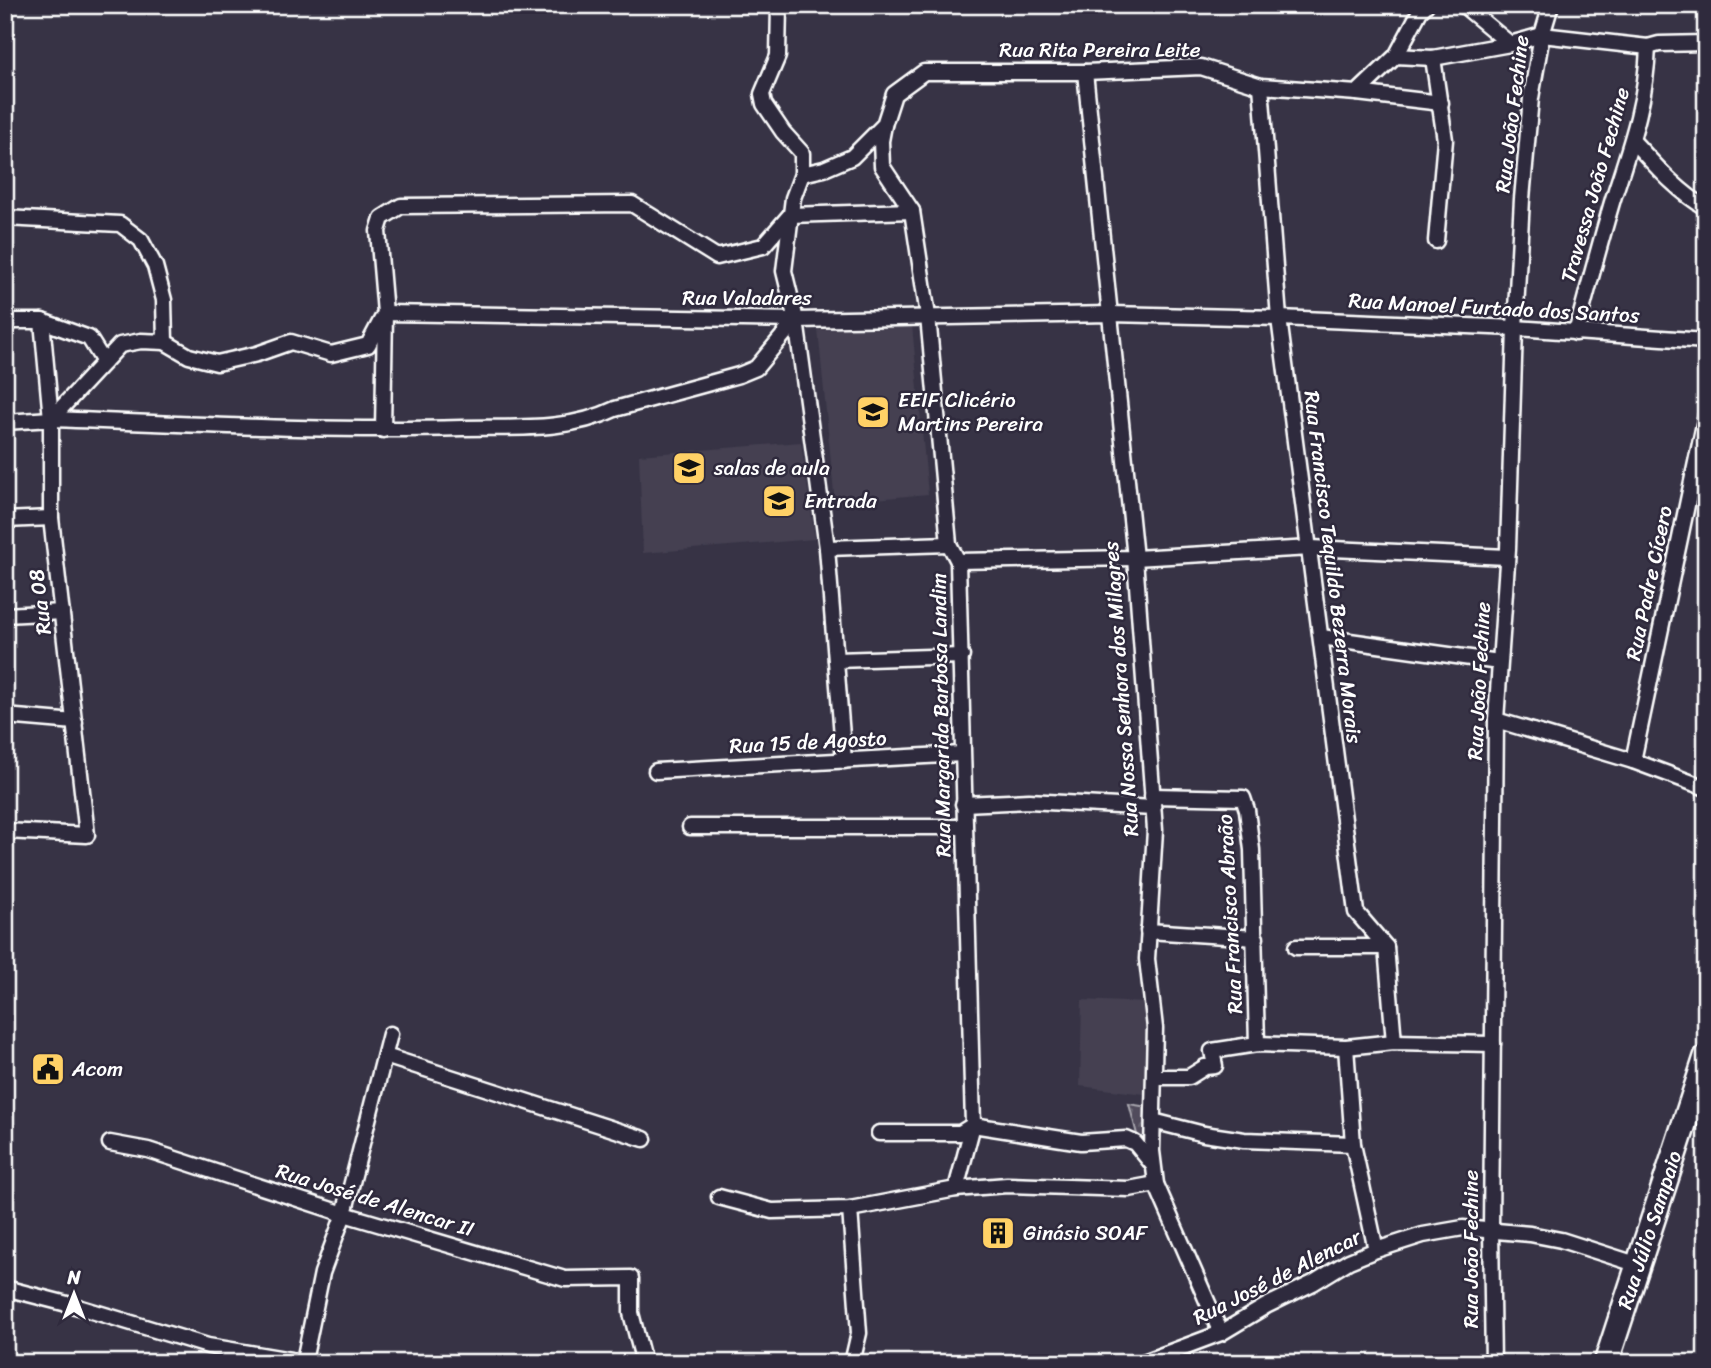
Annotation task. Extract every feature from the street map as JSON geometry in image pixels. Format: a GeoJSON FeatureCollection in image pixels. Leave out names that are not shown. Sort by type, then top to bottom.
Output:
{"type":"FeatureCollection","features":[{"type":"Feature","properties":{"kind":"main road","name":"Rua Júlio Sampaio"},"geometry":{"type":"LineString","coordinates":[[1606,1363],[1706,1057]]}},
{"type":"Feature","properties":{"kind":"street"},"geometry":{"type":"LineString","coordinates":[[779,5],[778,56],[762,94],[764,104],[783,132],[802,153],[802,173],[790,215],[784,271],[796,320],[827,548],[844,761]]}},
{"type":"Feature","properties":{"kind":"street"},"geometry":{"type":"LineString","coordinates":[[1357,93],[1396,56],[1420,11],[1426,5]]}},
{"type":"Feature","properties":{"kind":"street"},"geometry":{"type":"LineString","coordinates":[[1462,5],[1510,44]]}},
{"type":"Feature","properties":{"kind":"street","name":"Rua João Fechine"},"geometry":{"type":"LineString","coordinates":[[1493,1363],[1491,1230],[1496,720],[1507,557],[1522,200],[1531,98],[1542,35],[1551,5]]}},
{"type":"Feature","properties":{"kind":"street"},"geometry":{"type":"LineString","coordinates":[[1396,56],[1433,58],[1510,44],[1542,35],[1648,47],[1659,44],[1706,43]]}},
{"type":"Feature","properties":{"kind":"street","name":"Travessa João Fechine"},"geometry":{"type":"LineString","coordinates":[[1576,333],[1614,197],[1633,141],[1644,91],[1648,47]]}},
{"type":"Feature","properties":{"kind":"street"},"geometry":{"type":"LineString","coordinates":[[1433,58],[1445,140],[1436,241]]}},
{"type":"Feature","properties":{"kind":"street","name":"Rua Rita Pereira Leite"},"geometry":{"type":"LineString","coordinates":[[802,173],[824,169],[852,157],[884,125],[894,94],[924,72],[1085,72],[1201,67],[1261,86],[1441,103]]}},
{"type":"Feature","properties":{"kind":"street","name":"Rua Nossa Senhora dos Milagres"},"geometry":{"type":"LineString","coordinates":[[1085,72],[1135,558],[1155,830],[1147,931],[1147,959],[1156,1028],[1152,1151],[1156,1184],[1221,1333]]}},
{"type":"Feature","properties":{"kind":"street","name":"Rua Francisco Tequildo Bezerra Morais"},"geometry":{"type":"LineString","coordinates":[[1261,86],[1279,318],[1311,548],[1356,912],[1386,947]]}},
{"type":"Feature","properties":{"kind":"street","name":"Rua Margarida Barbosa Landim"},"geometry":{"type":"LineString","coordinates":[[884,125],[881,141],[882,166],[912,211],[928,316],[949,544],[958,561],[973,1125],[956,1189]]}},
{"type":"Feature","properties":{"kind":"street"},"geometry":{"type":"LineString","coordinates":[[1633,141],[1689,198],[1706,208]]}},
{"type":"Feature","properties":{"kind":"street"},"geometry":{"type":"LineString","coordinates":[[383,430],[385,313],[378,231],[382,218],[401,206],[632,204],[717,257],[763,246],[790,215],[912,211]]}},
{"type":"Feature","properties":{"kind":"street"},"geometry":{"type":"LineString","coordinates":[[5,218],[120,223],[141,240],[155,266],[164,300],[165,342]]}},
{"type":"Feature","properties":{"kind":"street"},"geometry":{"type":"LineString","coordinates":[[51,419],[120,345],[141,341],[165,342],[189,356],[218,363],[257,354],[291,342],[331,354],[368,345],[385,313]]}},
{"type":"Feature","properties":{"kind":"street","name":"Rua Valadares"},"geometry":{"type":"LineString","coordinates":[[385,313],[796,320],[1110,314]]}},
{"type":"Feature","properties":{"kind":"street","name":"Rua Manoel Furtado dos Santos"},"geometry":{"type":"LineString","coordinates":[[1110,314],[1515,328],[1706,341]]}},
{"type":"Feature","properties":{"kind":"street"},"geometry":{"type":"LineString","coordinates":[[5,422],[51,419],[383,430],[555,426],[601,416],[615,409],[757,368],[796,320]]}},
{"type":"Feature","properties":{"kind":"street"},"geometry":{"type":"LineString","coordinates":[[5,321],[42,321],[89,338],[104,362]]}},
{"type":"Feature","properties":{"kind":"street","name":"Rua 08"},"geometry":{"type":"LineString","coordinates":[[5,831],[87,835],[51,518],[51,419],[42,321]]}},
{"type":"Feature","properties":{"kind":"street","name":"Rua Padre Cícero"},"geometry":{"type":"LineString","coordinates":[[1633,761],[1706,415]]}},
{"type":"Feature","properties":{"kind":"street"},"geometry":{"type":"LineString","coordinates":[[5,520],[51,518]]}},
{"type":"Feature","properties":{"kind":"street"},"geometry":{"type":"LineString","coordinates":[[827,548],[949,544]]}},
{"type":"Feature","properties":{"kind":"street"},"geometry":{"type":"LineString","coordinates":[[958,561],[1135,558],[1311,548],[1507,557]]}},
{"type":"Feature","properties":{"kind":"street"},"geometry":{"type":"LineString","coordinates":[[5,615],[62,612]]}},
{"type":"Feature","properties":{"kind":"street"},"geometry":{"type":"LineString","coordinates":[[1321,637],[1499,662]]}},
{"type":"Feature","properties":{"kind":"street"},"geometry":{"type":"LineString","coordinates":[[836,660],[961,656]]}},
{"type":"Feature","properties":{"kind":"street"},"geometry":{"type":"LineString","coordinates":[[5,716],[75,722]]}},
{"type":"Feature","properties":{"kind":"street"},"geometry":{"type":"LineString","coordinates":[[1496,720],[1633,761],[1706,788]]}},
{"type":"Feature","properties":{"kind":"street","name":"Rua 15 de Agosto"},"geometry":{"type":"LineString","coordinates":[[656,771],[962,754]]}},
{"type":"Feature","properties":{"kind":"street","name":"Rua Francisco Abraão"},"geometry":{"type":"LineString","coordinates":[[1153,802],[1243,798],[1252,850],[1257,1044]]}},
{"type":"Feature","properties":{"kind":"street"},"geometry":{"type":"LineString","coordinates":[[963,804],[1029,801],[1153,802]]}},
{"type":"Feature","properties":{"kind":"street"},"geometry":{"type":"LineString","coordinates":[[690,827],[964,827]]}},
{"type":"Feature","properties":{"kind":"street"},"geometry":{"type":"LineString","coordinates":[[1147,931],[1256,937]]}},
{"type":"Feature","properties":{"kind":"street"},"geometry":{"type":"LineString","coordinates":[[1296,947],[1386,947],[1394,1042]]}},
{"type":"Feature","properties":{"kind":"street"},"geometry":{"type":"LineString","coordinates":[[5,1289],[75,1306],[208,1346],[306,1362],[322,1273],[344,1214],[390,1034]]}},
{"type":"Feature","properties":{"kind":"street"},"geometry":{"type":"LineString","coordinates":[[1155,1077],[1189,1077],[1205,1067],[1215,1066],[1212,1051],[1257,1044],[1346,1047],[1394,1042],[1493,1044]]}},
{"type":"Feature","properties":{"kind":"street"},"geometry":{"type":"LineString","coordinates":[[1346,1047],[1353,1144],[1376,1250]]}},
{"type":"Feature","properties":{"kind":"street"},"geometry":{"type":"LineString","coordinates":[[385,1056],[644,1139]]}},
{"type":"Feature","properties":{"kind":"street"},"geometry":{"type":"LineString","coordinates":[[1153,1121],[1204,1134],[1244,1140],[1353,1144]]}},
{"type":"Feature","properties":{"kind":"street"},"geometry":{"type":"LineString","coordinates":[[878,1133],[960,1133],[973,1125],[1082,1142],[1126,1139],[1135,1143],[1154,1166]]}},
{"type":"Feature","properties":{"kind":"street","name":"Rua José de Alencar II"},"geometry":{"type":"LineString","coordinates":[[110,1143],[148,1150],[344,1214],[565,1279],[631,1278],[631,1313],[644,1363]]}},
{"type":"Feature","properties":{"kind":"street"},"geometry":{"type":"LineString","coordinates":[[719,1197],[772,1211],[850,1209],[956,1189],[1007,1185],[1129,1189],[1156,1184]]}},
{"type":"Feature","properties":{"kind":"street"},"geometry":{"type":"LineString","coordinates":[[850,1209],[859,1333],[852,1363]]}},
{"type":"Feature","properties":{"kind":"street","name":"Rua José de Alencar"},"geometry":{"type":"LineString","coordinates":[[1141,1363],[1221,1333],[1349,1261],[1432,1233],[1463,1228],[1530,1234],[1561,1240],[1639,1265]]}},
{"type":"Feature","properties":{"kind":"shaded area","name":"EEIF Clicério Martins Pereira"},"geometry":{"type":"Polygon","coordinates":[[[912,325],[928,494],[835,503],[818,330],[912,325]]]}},
{"type":"Feature","properties":{"kind":"shaded area"},"geometry":{"type":"Polygon","coordinates":[[[801,442],[815,539],[643,553],[639,455],[801,442]]]}},
{"type":"Feature","properties":{"kind":"shaded area"},"geometry":{"type":"Polygon","coordinates":[[[1082,1000],[1147,1003],[1144,1094],[1080,1086],[1082,1000]]]}},
{"type":"Feature","properties":{"kind":"green space"},"geometry":{"type":"Polygon","coordinates":[[[1129,1104],[1148,1107],[1144,1147],[1140,1146],[1129,1104]]]}},
{"type":"Feature","properties":{"kind":"place","name":"EEIF Clicério Martins Pereira"},"geometry":{"type":"Point","coordinates":[873,412]}},
{"type":"Feature","properties":{"kind":"place","name":"salas de aula"},"geometry":{"type":"Point","coordinates":[689,468]}},
{"type":"Feature","properties":{"kind":"place","name":"Entrada"},"geometry":{"type":"Point","coordinates":[779,501]}},
{"type":"Feature","properties":{"kind":"place","name":"Acom"},"geometry":{"type":"Point","coordinates":[48,1069]}},
{"type":"Feature","properties":{"kind":"place","name":"Ginásio SOAF"},"geometry":{"type":"Point","coordinates":[998,1233]}}]}
